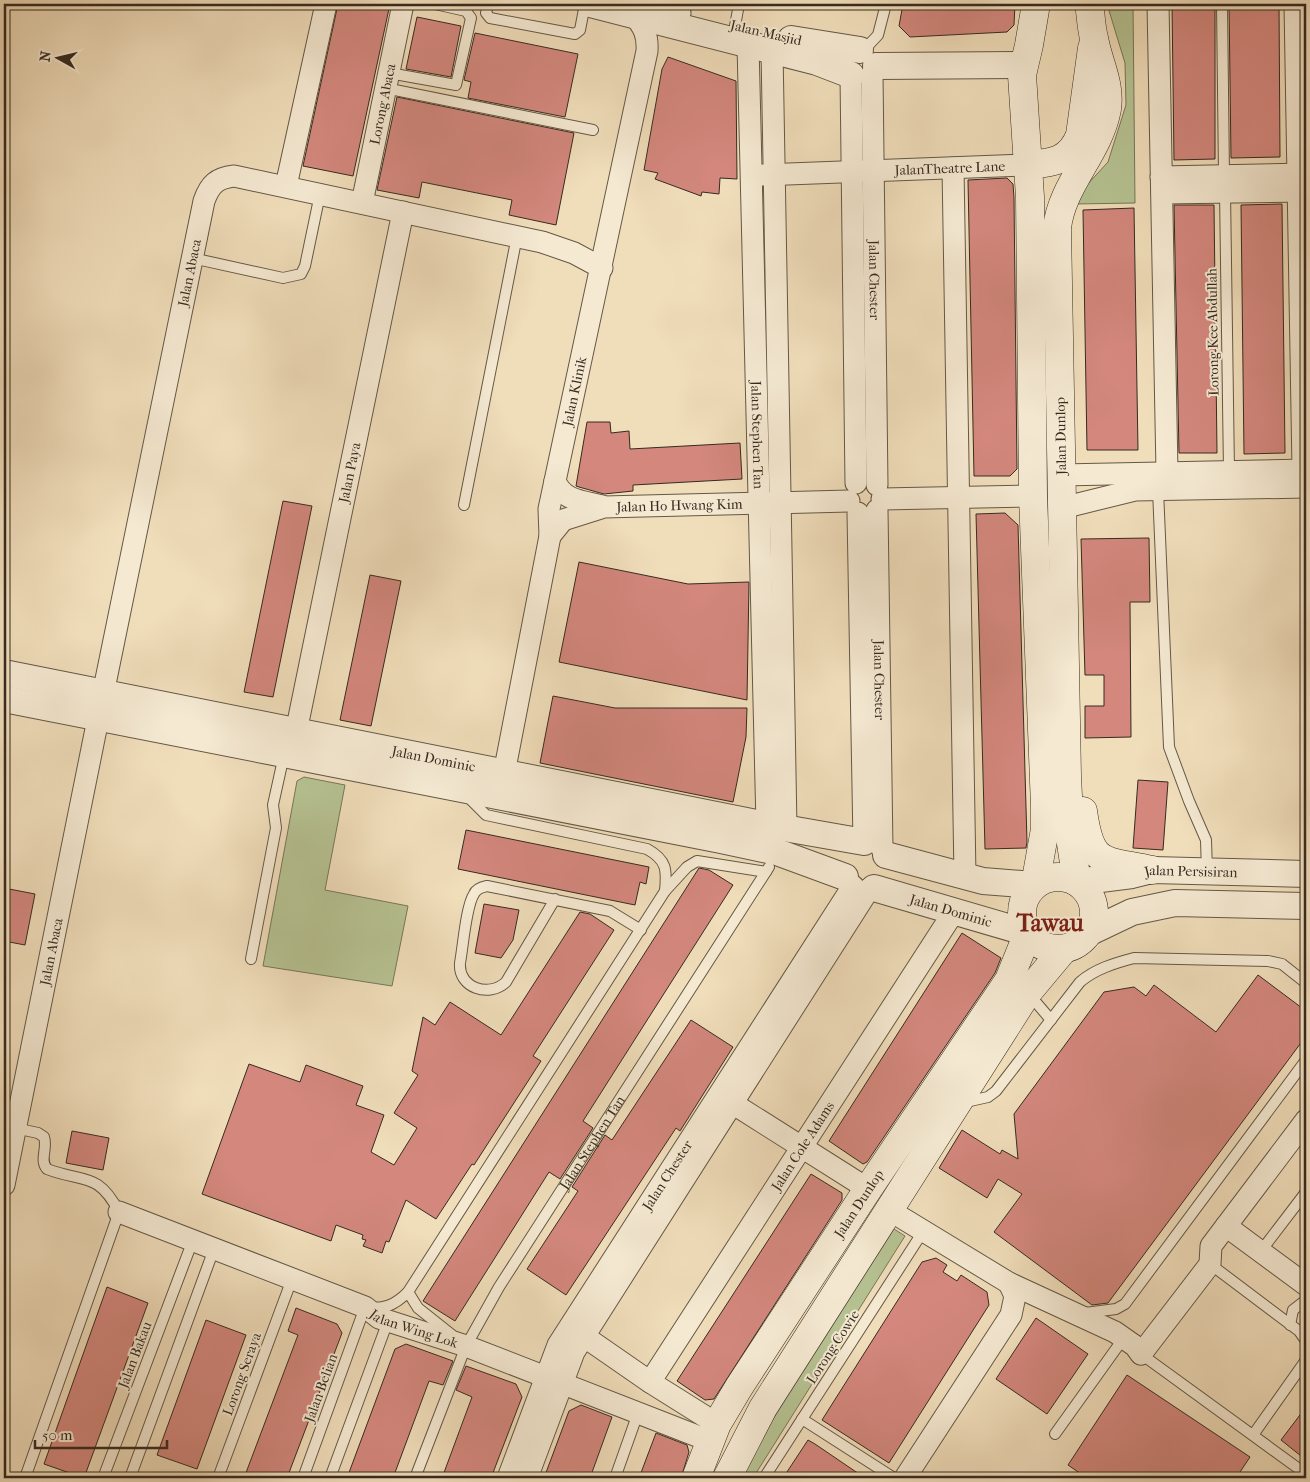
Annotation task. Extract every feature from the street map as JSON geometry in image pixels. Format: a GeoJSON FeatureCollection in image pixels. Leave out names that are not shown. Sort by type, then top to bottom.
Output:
{"type":"FeatureCollection","features":[{"type":"Feature","properties":{"kind":"main road","name":"Jalan Dunlop"},"geometry":{"type":"LineString","coordinates":[[1035,885],[1045,829],[1046,807],[1033,496],[1027,165],[1024,132],[1023,65],[1030,45],[1036,4]]}},
{"type":"Feature","properties":{"kind":"main road","name":"Jalan Dunlop"},"geometry":{"type":"LineString","coordinates":[[1076,882],[1070,837],[1067,776],[1057,228],[1061,204],[1092,151],[1104,121],[1107,107],[1106,79],[1094,39],[1089,4]]}},
{"type":"Feature","properties":{"kind":"main road"},"geometry":{"type":"LineString","coordinates":[[1027,165],[1049,163],[1062,159],[1076,144],[1080,135],[1094,39]]}},
{"type":"Feature","properties":{"kind":"main road"},"geometry":{"type":"LineString","coordinates":[[1036,545],[1045,519],[1048,482],[1052,477],[1061,475]]}},
{"type":"Feature","properties":{"kind":"main road"},"geometry":{"type":"LineString","coordinates":[[1067,776],[1080,798],[1086,838],[1094,851],[1111,862],[1152,870]]}},
{"type":"Feature","properties":{"kind":"main road"},"geometry":{"type":"LineString","coordinates":[[1055,876],[1076,882],[1086,889],[1092,899],[1093,922],[1088,933],[1073,946],[1064,949],[1044,946],[1028,934],[1024,924],[1023,908],[1028,893],[1035,885],[1055,876]]}},
{"type":"Feature","properties":{"kind":"main road","name":"Jalan Dunlop"},"geometry":{"type":"LineString","coordinates":[[696,1478],[713,1432],[868,1188],[1009,980],[1028,934]]}},
{"type":"Feature","properties":{"kind":"main road","name":"Jalan Dunlop"},"geometry":{"type":"LineString","coordinates":[[728,1478],[763,1408],[956,1104],[1028,992],[1064,949]]}},
{"type":"Feature","properties":{"kind":"main road"},"geometry":{"type":"LineString","coordinates":[[835,1240],[873,1209],[889,1210]]}},
{"type":"Feature","properties":{"kind":"main road"},"geometry":{"type":"LineString","coordinates":[[713,1432],[728,1442],[763,1408]]}},
{"type":"Feature","properties":{"kind":"street"},"geometry":{"type":"LineString","coordinates":[[286,186],[326,4]]}},
{"type":"Feature","properties":{"kind":"street","name":"Lorong Abaca"},"geometry":{"type":"LineString","coordinates":[[362,203],[403,4]]}},
{"type":"Feature","properties":{"kind":"street"},"geometry":{"type":"LineString","coordinates":[[590,4],[638,9],[748,31],[865,63]]}},
{"type":"Feature","properties":{"kind":"street"},"geometry":{"type":"LineString","coordinates":[[1152,481],[1162,185],[1158,4]]}},
{"type":"Feature","properties":{"kind":"street"},"geometry":{"type":"LineString","coordinates":[[1296,4],[1302,183],[1305,476]]}},
{"type":"Feature","properties":{"kind":"street","name":"Jalan Masjid"},"geometry":{"type":"LineString","coordinates":[[638,9],[677,8],[748,31],[812,44],[865,63],[1023,65]]}},
{"type":"Feature","properties":{"kind":"street","name":"Jalan Klinik"},"geometry":{"type":"LineString","coordinates":[[502,785],[550,536],[549,509],[647,52],[648,39],[638,9]]}},
{"type":"Feature","properties":{"kind":"street","name":"Jalan Stephen Tan"},"geometry":{"type":"LineString","coordinates":[[748,31],[774,174],[786,828]]}},
{"type":"Feature","properties":{"kind":"street","name":"Jalan Stephen Tan"},"geometry":{"type":"LineString","coordinates":[[748,31],[759,503],[786,828]]}},
{"type":"Feature","properties":{"kind":"street","name":"Jalan Chester"},"geometry":{"type":"LineString","coordinates":[[865,63],[863,171],[866,499],[877,848]]}},
{"type":"Feature","properties":{"kind":"street","name":"JalanTheatre Lane"},"geometry":{"type":"LineString","coordinates":[[751,175],[1027,165]]}},
{"type":"Feature","properties":{"kind":"street"},"geometry":{"type":"LineString","coordinates":[[953,168],[965,876]]}},
{"type":"Feature","properties":{"kind":"street","name":"Jalan Abaca"},"geometry":{"type":"LineString","coordinates":[[103,694],[204,201],[208,190],[214,182],[234,176],[542,242]]}},
{"type":"Feature","properties":{"kind":"street"},"geometry":{"type":"LineString","coordinates":[[1162,185],[1302,183]]}},
{"type":"Feature","properties":{"kind":"street","name":"Jalan Paya"},"geometry":{"type":"LineString","coordinates":[[296,732],[403,212]]}},
{"type":"Feature","properties":{"kind":"street"},"geometry":{"type":"LineString","coordinates":[[542,242],[597,242],[606,237],[610,231]]}},
{"type":"Feature","properties":{"kind":"street"},"geometry":{"type":"LineString","coordinates":[[542,242],[580,255],[602,268]]}},
{"type":"Feature","properties":{"kind":"street"},"geometry":{"type":"LineString","coordinates":[[1062,508],[1128,491],[1152,481],[1229,471],[1305,476]]}},
{"type":"Feature","properties":{"kind":"street"},"geometry":{"type":"LineString","coordinates":[[1061,475],[1152,481],[1305,476]]}},
{"type":"Feature","properties":{"kind":"street"},"geometry":{"type":"LineString","coordinates":[[555,481],[558,490],[570,498],[604,507]]}},
{"type":"Feature","properties":{"kind":"street","name":"Jalan Ho Hwang Kim"},"geometry":{"type":"LineString","coordinates":[[550,536],[563,520],[604,507],[1033,496]]}},
{"type":"Feature","properties":{"kind":"street","name":"Jalan Dominic"},"geometry":{"type":"LineString","coordinates":[[4,673],[296,732],[502,785],[771,862],[955,910],[1028,934]]}},
{"type":"Feature","properties":{"kind":"street"},"geometry":{"type":"LineString","coordinates":[[98,719],[88,711],[88,703],[95,694],[103,694]]}},
{"type":"Feature","properties":{"kind":"street","name":"Jalan Dominic"},"geometry":{"type":"LineString","coordinates":[[4,699],[98,719],[460,788],[502,785],[786,828],[877,848],[965,876],[1002,884],[1035,885]]}},
{"type":"Feature","properties":{"kind":"street","name":"Jalan Abaca"},"geometry":{"type":"LineString","coordinates":[[4,1185],[98,719]]}},
{"type":"Feature","properties":{"kind":"street"},"geometry":{"type":"LineString","coordinates":[[771,862],[786,828]]}},
{"type":"Feature","properties":{"kind":"street"},"geometry":{"type":"LineString","coordinates":[[856,844],[877,848],[888,870],[885,878],[860,885],[842,862],[844,854],[856,844]]}},
{"type":"Feature","properties":{"kind":"street","name":"Jalan Persisiran"},"geometry":{"type":"LineString","coordinates":[[1076,882],[1132,875],[1152,870],[1306,874]]}},
{"type":"Feature","properties":{"kind":"street","name":"Jalan Chester"},"geometry":{"type":"LineString","coordinates":[[577,1331],[732,1103],[860,885]]}},
{"type":"Feature","properties":{"kind":"street","name":"Jalan Chester"},"geometry":{"type":"LineString","coordinates":[[508,1478],[554,1380],[574,1352],[577,1331],[860,885]]}},
{"type":"Feature","properties":{"kind":"street"},"geometry":{"type":"LineString","coordinates":[[1088,933],[1132,912],[1175,903],[1306,906]]}},
{"type":"Feature","properties":{"kind":"street","name":"Jalan Cole Adams"},"geometry":{"type":"LineString","coordinates":[[650,1382],[955,910]]}},
{"type":"Feature","properties":{"kind":"street"},"geometry":{"type":"LineString","coordinates":[[732,1103],[868,1188]]}},
{"type":"Feature","properties":{"kind":"street"},"geometry":{"type":"LineString","coordinates":[[1142,1354],[1210,1264],[1211,1246],[1306,1120]]}},
{"type":"Feature","properties":{"kind":"street"},"geometry":{"type":"LineString","coordinates":[[889,1210],[1009,1283],[1115,1332],[1136,1346],[1142,1354]]}},
{"type":"Feature","properties":{"kind":"street","name":"Jalan Wing Lok"},"geometry":{"type":"LineString","coordinates":[[119,1212],[365,1307],[376,1317],[388,1322],[466,1346],[638,1413],[713,1432]]}},
{"type":"Feature","properties":{"kind":"street"},"geometry":{"type":"LineString","coordinates":[[1226,1226],[1306,1285]]}},
{"type":"Feature","properties":{"kind":"street"},"geometry":{"type":"LineString","coordinates":[[905,1478],[1011,1315],[1014,1296],[1009,1283]]}},
{"type":"Feature","properties":{"kind":"street"},"geometry":{"type":"LineString","coordinates":[[1011,1315],[1025,1306],[1042,1307],[1127,1352],[1142,1354]]}},
{"type":"Feature","properties":{"kind":"street"},"geometry":{"type":"LineString","coordinates":[[577,1331],[650,1382],[713,1432]]}},
{"type":"Feature","properties":{"kind":"street","name":"Jalan Chester"},"geometry":{"type":"LineString","coordinates":[[527,1478],[554,1380]]}},
{"type":"Feature","properties":{"kind":"street"},"geometry":{"type":"LineString","coordinates":[[638,1413],[629,1407],[626,1402],[627,1390],[634,1382],[640,1380],[650,1382]]}},
{"type":"Feature","properties":{"kind":"lane"},"geometry":{"type":"LineString","coordinates":[[387,80],[456,85],[471,18],[466,11],[435,4]]}},
{"type":"Feature","properties":{"kind":"lane"},"geometry":{"type":"LineString","coordinates":[[488,4],[486,12],[490,18],[575,34],[580,30],[585,4]]}},
{"type":"Feature","properties":{"kind":"lane"},"geometry":{"type":"LineString","coordinates":[[865,63],[878,35],[886,4]]}},
{"type":"Feature","properties":{"kind":"lane","name":"Lorong Kee Abdullah"},"geometry":{"type":"LineString","coordinates":[[1222,4],[1229,471]]}},
{"type":"Feature","properties":{"kind":"lane"},"geometry":{"type":"LineString","coordinates":[[387,80],[593,130]]}},
{"type":"Feature","properties":{"kind":"lane"},"geometry":{"type":"LineString","coordinates":[[192,258],[283,278],[301,274],[306,266],[320,194]]}},
{"type":"Feature","properties":{"kind":"lane"},"geometry":{"type":"LineString","coordinates":[[464,505],[517,236]]}},
{"type":"Feature","properties":{"kind":"lane"},"geometry":{"type":"LineString","coordinates":[[1152,481],[1169,747],[1206,840],[1207,871]]}},
{"type":"Feature","properties":{"kind":"lane"},"geometry":{"type":"LineString","coordinates":[[251,959],[276,828],[273,805],[284,754]]}},
{"type":"Feature","properties":{"kind":"lane"},"geometry":{"type":"LineString","coordinates":[[460,788],[486,815],[647,848],[658,855],[665,866],[665,891]]}},
{"type":"Feature","properties":{"kind":"lane"},"geometry":{"type":"LineString","coordinates":[[365,1307],[379,1309],[389,1306],[408,1292],[665,891],[690,864],[698,861],[771,862]]}},
{"type":"Feature","properties":{"kind":"lane","name":"Jalan Stephen Tan"},"geometry":{"type":"LineString","coordinates":[[466,1346],[499,1287],[771,862]]}},
{"type":"Feature","properties":{"kind":"lane"},"geometry":{"type":"LineString","coordinates":[[554,899],[506,982],[500,988],[493,991],[481,989],[462,978],[460,963],[471,900],[476,890],[487,886],[554,899],[610,910],[641,930]]}},
{"type":"Feature","properties":{"kind":"lane"},"geometry":{"type":"LineString","coordinates":[[956,1104],[978,1101],[996,1091],[1080,982],[1089,975],[1134,958],[1268,961],[1282,964],[1306,983]]}},
{"type":"Feature","properties":{"kind":"lane"},"geometry":{"type":"LineString","coordinates":[[1028,992],[1051,1020]]}},
{"type":"Feature","properties":{"kind":"lane"},"geometry":{"type":"LineString","coordinates":[[1076,1314],[1116,1309],[1125,1304],[1306,1060]]}},
{"type":"Feature","properties":{"kind":"lane"},"geometry":{"type":"LineString","coordinates":[[15,1128],[38,1133],[44,1137],[46,1145],[43,1160],[47,1169],[96,1182],[109,1195],[119,1212],[25,1478]]}},
{"type":"Feature","properties":{"kind":"lane"},"geometry":{"type":"LineString","coordinates":[[1261,1251],[1306,1192]]}},
{"type":"Feature","properties":{"kind":"lane","name":"Lorong Cowie"},"geometry":{"type":"LineString","coordinates":[[764,1478],[924,1230]]}},
{"type":"Feature","properties":{"kind":"lane","name":"Jalan Bakau"},"geometry":{"type":"LineString","coordinates":[[103,1478],[193,1240]]}},
{"type":"Feature","properties":{"kind":"lane"},"geometry":{"type":"LineString","coordinates":[[130,1478],[214,1249]]}},
{"type":"Feature","properties":{"kind":"lane"},"geometry":{"type":"LineString","coordinates":[[1210,1264],[1290,1325],[1306,1341]]}},
{"type":"Feature","properties":{"kind":"lane","name":"Lorong Seraya"},"geometry":{"type":"LineString","coordinates":[[218,1478],[292,1279]]}},
{"type":"Feature","properties":{"kind":"lane"},"geometry":{"type":"LineString","coordinates":[[408,1292],[418,1308],[466,1346],[415,1478]]}},
{"type":"Feature","properties":{"kind":"lane"},"geometry":{"type":"LineString","coordinates":[[1290,1325],[1293,1310],[1306,1300]]}},
{"type":"Feature","properties":{"kind":"lane","name":"Jalan Belian"},"geometry":{"type":"LineString","coordinates":[[303,1478],[365,1307]]}},
{"type":"Feature","properties":{"kind":"lane"},"geometry":{"type":"LineString","coordinates":[[330,1478],[388,1322]]}},
{"type":"Feature","properties":{"kind":"lane"},"geometry":{"type":"LineString","coordinates":[[1055,1434],[1118,1346]]}},
{"type":"Feature","properties":{"kind":"lane"},"geometry":{"type":"LineString","coordinates":[[1142,1354],[1306,1474]]}},
{"type":"Feature","properties":{"kind":"lane"},"geometry":{"type":"LineString","coordinates":[[1253,1435],[1306,1360]]}},
{"type":"Feature","properties":{"kind":"lane"},"geometry":{"type":"LineString","coordinates":[[614,1478],[638,1413]]}},
{"type":"Feature","properties":{"kind":"lane"},"geometry":{"type":"LineString","coordinates":[[802,1420],[894,1478]]}},
{"type":"Feature","properties":{"kind":"green space"},"geometry":{"type":"Polygon","coordinates":[[[1107,4],[1133,4],[1135,203],[1074,204],[1085,187],[1108,162],[1126,105],[1125,63],[1107,4]]]}},
{"type":"Feature","properties":{"kind":"green space"},"geometry":{"type":"Polygon","coordinates":[[[304,777],[345,785],[325,890],[408,906],[392,986],[263,966],[297,781],[304,777]]]}},
{"type":"Feature","properties":{"kind":"green space"},"geometry":{"type":"Polygon","coordinates":[[[894,1229],[905,1236],[753,1478],[743,1478],[756,1446],[894,1229]]]}},
{"type":"Feature","properties":{"kind":"building"},"geometry":{"type":"Polygon","coordinates":[[[338,4],[390,4],[353,176],[303,166],[338,4]]]}},
{"type":"Feature","properties":{"kind":"building"},"geometry":{"type":"Polygon","coordinates":[[[903,4],[1015,4],[1014,25],[1007,32],[910,37],[899,26],[903,4]]]}},
{"type":"Feature","properties":{"kind":"building"},"geometry":{"type":"Polygon","coordinates":[[[1172,4],[1215,4],[1215,159],[1174,160],[1172,4]]]}},
{"type":"Feature","properties":{"kind":"building"},"geometry":{"type":"Polygon","coordinates":[[[1229,4],[1279,4],[1280,157],[1231,158],[1229,4]]]}},
{"type":"Feature","properties":{"kind":"building"},"geometry":{"type":"Polygon","coordinates":[[[417,17],[461,26],[451,77],[406,69],[417,17]]]}},
{"type":"Feature","properties":{"kind":"building"},"geometry":{"type":"Polygon","coordinates":[[[475,33],[578,54],[565,117],[468,98],[471,82],[464,80],[475,33]]]}},
{"type":"Feature","properties":{"kind":"building"},"geometry":{"type":"Polygon","coordinates":[[[668,57],[736,81],[737,179],[720,178],[719,194],[702,192],[701,196],[655,179],[658,173],[644,170],[662,69],[668,57]]]}},
{"type":"Feature","properties":{"kind":"building"},"geometry":{"type":"Polygon","coordinates":[[[397,97],[574,133],[556,225],[509,215],[512,200],[422,182],[419,198],[377,190],[397,97]]]}},
{"type":"Feature","properties":{"kind":"building"},"geometry":{"type":"Polygon","coordinates":[[[1007,178],[1013,184],[1014,198],[1017,469],[1010,476],[974,476],[968,180],[1007,178]]]}},
{"type":"Feature","properties":{"kind":"building"},"geometry":{"type":"Polygon","coordinates":[[[1282,204],[1285,453],[1244,454],[1241,205],[1282,204]]]}},
{"type":"Feature","properties":{"kind":"building"},"geometry":{"type":"Polygon","coordinates":[[[1174,205],[1214,205],[1217,453],[1179,453],[1174,205]]]}},
{"type":"Feature","properties":{"kind":"building"},"geometry":{"type":"Polygon","coordinates":[[[1134,208],[1138,450],[1087,450],[1083,210],[1134,208]]]}},
{"type":"Feature","properties":{"kind":"building"},"geometry":{"type":"Polygon","coordinates":[[[587,422],[610,422],[611,433],[629,431],[630,449],[740,443],[742,479],[633,485],[633,491],[604,494],[576,486],[587,422]]]}},
{"type":"Feature","properties":{"kind":"building"},"geometry":{"type":"Polygon","coordinates":[[[283,501],[312,506],[273,697],[244,692],[283,501]]]}},
{"type":"Feature","properties":{"kind":"building"},"geometry":{"type":"Polygon","coordinates":[[[1005,513],[1018,525],[1027,842],[1026,848],[985,849],[976,514],[1005,513]]]}},
{"type":"Feature","properties":{"kind":"building"},"geometry":{"type":"Polygon","coordinates":[[[1149,538],[1150,602],[1130,602],[1131,737],[1085,738],[1085,706],[1104,706],[1104,675],[1085,675],[1081,539],[1149,538]]]}},
{"type":"Feature","properties":{"kind":"building"},"geometry":{"type":"Polygon","coordinates":[[[579,562],[688,584],[749,582],[747,700],[559,662],[579,562]]]}},
{"type":"Feature","properties":{"kind":"building"},"geometry":{"type":"Polygon","coordinates":[[[370,575],[401,581],[371,726],[340,720],[370,575]]]}},
{"type":"Feature","properties":{"kind":"building"},"geometry":{"type":"Polygon","coordinates":[[[553,696],[615,708],[747,708],[746,737],[733,802],[540,763],[553,696]]]}},
{"type":"Feature","properties":{"kind":"building"},"geometry":{"type":"Polygon","coordinates":[[[1138,780],[1168,782],[1163,850],[1133,848],[1138,780]]]}},
{"type":"Feature","properties":{"kind":"building"},"geometry":{"type":"Polygon","coordinates":[[[466,830],[649,867],[646,884],[640,882],[635,905],[458,869],[466,830]]]}},
{"type":"Feature","properties":{"kind":"building"},"geometry":{"type":"Polygon","coordinates":[[[699,868],[709,870],[733,885],[583,1121],[593,1128],[560,1179],[549,1172],[455,1321],[423,1301],[699,868]]]}},
{"type":"Feature","properties":{"kind":"building"},"geometry":{"type":"Polygon","coordinates":[[[4,888],[35,894],[25,945],[4,941],[4,888]]]}},
{"type":"Feature","properties":{"kind":"building"},"geometry":{"type":"Polygon","coordinates":[[[484,904],[519,910],[513,940],[501,958],[475,953],[484,904]]]}},
{"type":"Feature","properties":{"kind":"building"},"geometry":{"type":"Polygon","coordinates":[[[580,912],[590,914],[614,930],[533,1056],[541,1061],[474,1165],[472,1164],[436,1219],[406,1200],[389,1242],[386,1241],[382,1253],[363,1246],[366,1240],[362,1239],[363,1235],[336,1225],[331,1241],[202,1194],[249,1064],[300,1082],[306,1065],[363,1086],[356,1105],[384,1115],[371,1152],[394,1165],[417,1128],[394,1113],[418,1075],[412,1071],[423,1017],[435,1025],[450,1002],[501,1035],[580,912]]]}},
{"type":"Feature","properties":{"kind":"building"},"geometry":{"type":"Polygon","coordinates":[[[962,933],[1001,958],[995,973],[867,1162],[863,1164],[829,1141],[962,933]]]}},
{"type":"Feature","properties":{"kind":"building"},"geometry":{"type":"Polygon","coordinates":[[[1258,975],[1306,1011],[1306,1036],[1108,1303],[1092,1305],[994,1232],[1022,1194],[998,1179],[987,1198],[939,1168],[962,1130],[1000,1154],[1002,1150],[1018,1159],[1014,1114],[1104,992],[1134,987],[1146,996],[1154,985],[1216,1032],[1258,975]]]}},
{"type":"Feature","properties":{"kind":"building"},"geometry":{"type":"Polygon","coordinates":[[[691,1020],[733,1047],[680,1131],[676,1128],[566,1295],[527,1269],[578,1191],[572,1187],[605,1135],[612,1140],[691,1020]]]}},
{"type":"Feature","properties":{"kind":"building"},"geometry":{"type":"Polygon","coordinates":[[[72,1131],[109,1138],[103,1170],[66,1163],[72,1131]]]}},
{"type":"Feature","properties":{"kind":"building"},"geometry":{"type":"Polygon","coordinates":[[[811,1174],[842,1193],[842,1200],[714,1399],[705,1400],[677,1381],[811,1174]]]}},
{"type":"Feature","properties":{"kind":"building"},"geometry":{"type":"Polygon","coordinates":[[[936,1258],[947,1265],[943,1272],[957,1281],[961,1275],[987,1292],[989,1305],[889,1463],[822,1420],[922,1262],[936,1258]]]}},
{"type":"Feature","properties":{"kind":"building"},"geometry":{"type":"Polygon","coordinates":[[[107,1287],[148,1303],[84,1478],[44,1464],[107,1287]]]}},
{"type":"Feature","properties":{"kind":"building"},"geometry":{"type":"Polygon","coordinates":[[[296,1308],[337,1324],[342,1333],[287,1478],[244,1478],[298,1335],[288,1331],[296,1308]]]}},
{"type":"Feature","properties":{"kind":"building"},"geometry":{"type":"Polygon","coordinates":[[[1036,1318],[1088,1354],[1047,1414],[996,1379],[1036,1318]]]}},
{"type":"Feature","properties":{"kind":"building"},"geometry":{"type":"Polygon","coordinates":[[[206,1320],[246,1335],[197,1469],[157,1455],[206,1320]]]}},
{"type":"Feature","properties":{"kind":"building"},"geometry":{"type":"Polygon","coordinates":[[[406,1344],[453,1361],[443,1385],[429,1381],[393,1478],[347,1478],[395,1349],[406,1344]]]}},
{"type":"Feature","properties":{"kind":"building"},"geometry":{"type":"Polygon","coordinates":[[[466,1366],[516,1384],[522,1397],[491,1478],[442,1478],[472,1397],[456,1390],[466,1366]]]}},
{"type":"Feature","properties":{"kind":"building"},"geometry":{"type":"Polygon","coordinates":[[[1127,1375],[1250,1457],[1236,1478],[1087,1478],[1068,1465],[1127,1375]]]}},
{"type":"Feature","properties":{"kind":"building"},"geometry":{"type":"Polygon","coordinates":[[[581,1405],[612,1417],[590,1478],[544,1478],[569,1411],[581,1405]]]}},
{"type":"Feature","properties":{"kind":"building"},"geometry":{"type":"Polygon","coordinates":[[[1306,1407],[1306,1460],[1281,1440],[1306,1407]]]}},
{"type":"Feature","properties":{"kind":"building"},"geometry":{"type":"Polygon","coordinates":[[[656,1433],[687,1445],[689,1452],[681,1478],[639,1478],[656,1433]]]}},
{"type":"Feature","properties":{"kind":"building"},"geometry":{"type":"Polygon","coordinates":[[[808,1440],[815,1444],[865,1478],[783,1478],[808,1440]]]}},
{"type":"Feature","properties":{"kind":"district","name":"Tawau"},"geometry":{"type":"Point","coordinates":[1050,923]}}]}
